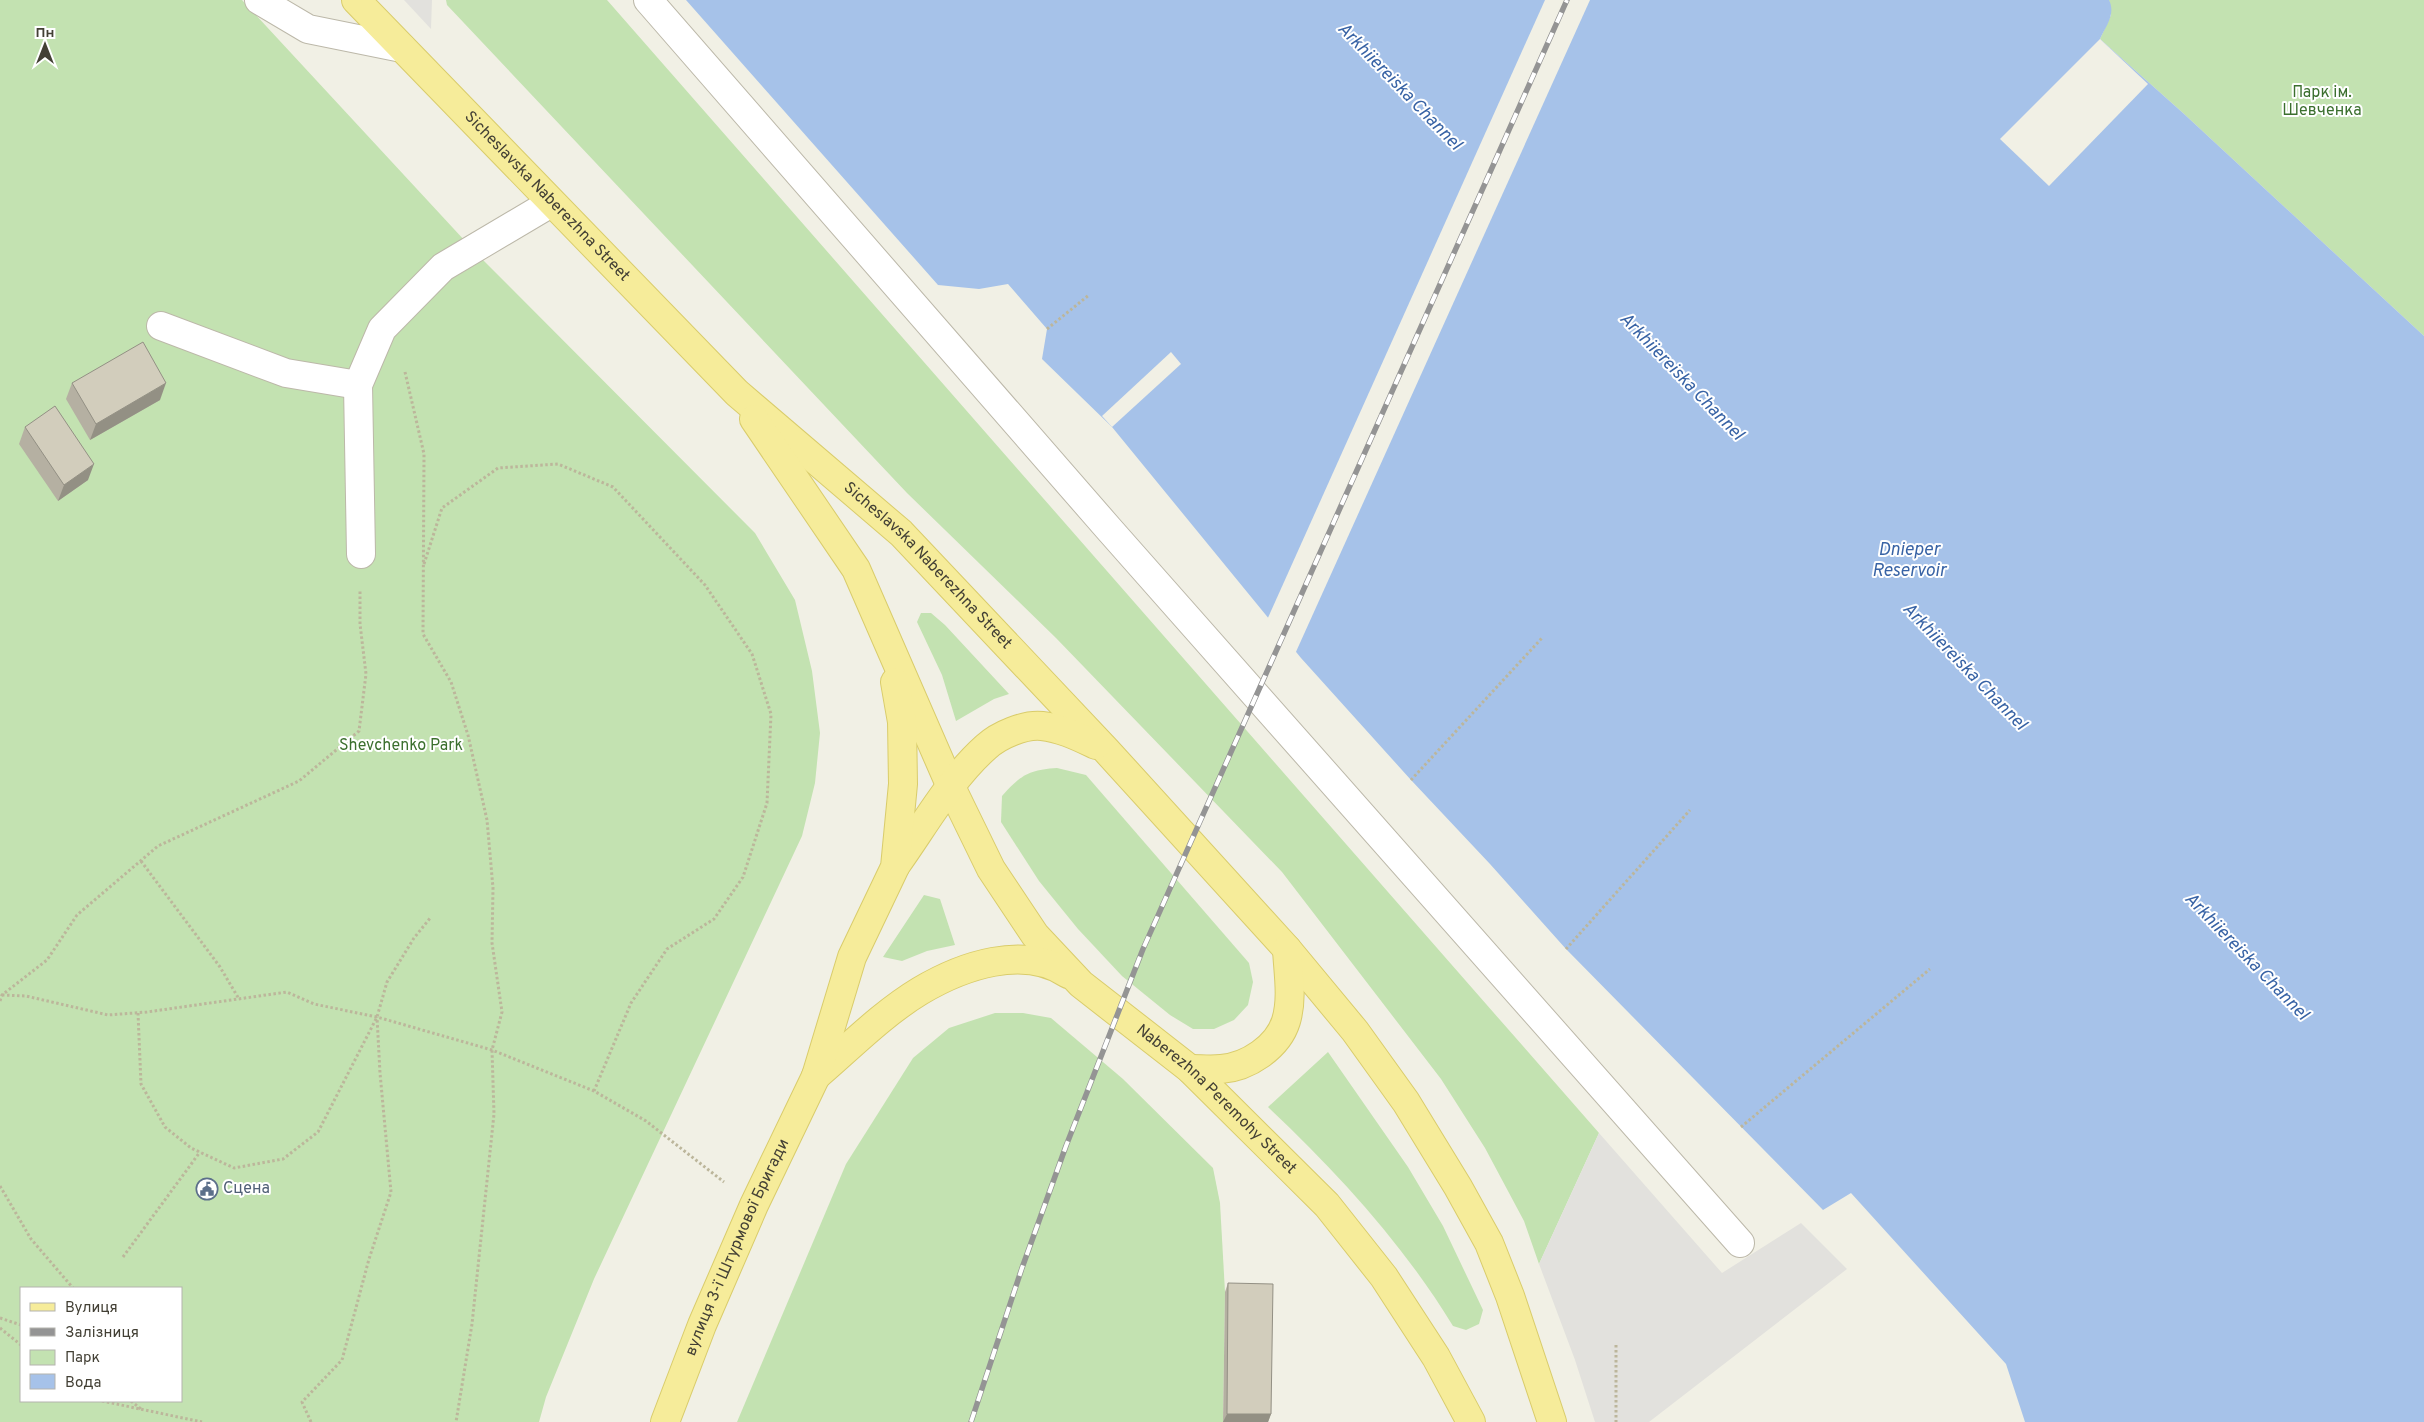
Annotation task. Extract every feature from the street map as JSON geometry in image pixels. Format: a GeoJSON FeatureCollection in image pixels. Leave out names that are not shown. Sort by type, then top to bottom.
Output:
{"type":"FeatureCollection","features":[{"type":"Feature","properties":{"kind":"main road","name":"Sicheslavska Naberezhna Street"},"geometry":{"type":"LineString","coordinates":[[356,0],[737,393],[901,533],[1106,750]]}},
{"type":"Feature","properties":{"kind":"main road","name":"Sicheslavska Naberezhna Street"},"geometry":{"type":"LineString","coordinates":[[737,393],[818,516],[856,569],[951,787]]}},
{"type":"Feature","properties":{"kind":"main road","name":"вулиця 3-ї Штурмової Бригади"},"geometry":{"type":"LineString","coordinates":[[888,641],[902,722],[903,784],[895,867]]}},
{"type":"Feature","properties":{"kind":"main road","name":"вулиця 3-ї Штурмової Бригади"},"geometry":{"type":"LineString","coordinates":[[665,1422],[702,1325],[754,1205],[816,1076],[852,957],[895,867],[951,787],[987,746],[1012,731],[1041,726],[1066,731],[1106,750]]}},
{"type":"Feature","properties":{"kind":"main road"},"geometry":{"type":"LineString","coordinates":[[1106,750],[1287,948],[1355,1031],[1406,1102],[1458,1187],[1489,1243],[1510,1296],[1552,1422]]}},
{"type":"Feature","properties":{"kind":"main road","name":"Naberezhna Peremohy Street"},"geometry":{"type":"LineString","coordinates":[[951,787],[991,869],[1036,935],[1081,984],[1190,1069],[1327,1205],[1384,1276],[1436,1357],[1471,1422]]}},
{"type":"Feature","properties":{"kind":"main road"},"geometry":{"type":"LineString","coordinates":[[1190,1069],[1222,1069],[1251,1060],[1276,1041],[1286,1021],[1290,994],[1287,948]]}},
{"type":"Feature","properties":{"kind":"main road","name":"вулиця 3-ї Штурмової Бригади"},"geometry":{"type":"LineString","coordinates":[[816,1076],[882,1020],[919,992],[951,975],[992,962],[1022,959],[1056,966],[1081,984]]}},
{"type":"Feature","properties":{"kind":"street"},"geometry":{"type":"LineString","coordinates":[[259,0],[308,29],[402,48]]}},
{"type":"Feature","properties":{"kind":"street"},"geometry":{"type":"LineString","coordinates":[[648,0],[1115,536],[1740,1244]]}},
{"type":"Feature","properties":{"kind":"street"},"geometry":{"type":"LineString","coordinates":[[361,554],[358,384],[382,329],[443,266],[551,202]]}},
{"type":"Feature","properties":{"kind":"street"},"geometry":{"type":"LineString","coordinates":[[161,326],[286,373],[358,384]]}},
{"type":"Feature","properties":{"kind":"path"},"geometry":{"type":"LineString","coordinates":[[1047,329],[1089,295]]}},
{"type":"Feature","properties":{"kind":"path"},"geometry":{"type":"LineString","coordinates":[[393,318],[424,454],[423,634],[451,682],[468,735],[487,820],[493,888],[492,944],[502,1012],[492,1050],[494,1114],[472,1324],[456,1422]]}},
{"type":"Feature","properties":{"kind":"path"},"geometry":{"type":"LineString","coordinates":[[423,567],[442,508],[498,468],[558,464],[614,487],[705,584],[752,654],[771,714],[767,803],[743,877],[714,919],[667,948],[631,1003],[594,1091]]}},
{"type":"Feature","properties":{"kind":"path"},"geometry":{"type":"LineString","coordinates":[[0,1000],[2,994],[46,960],[77,915],[158,846],[299,781],[359,730],[366,674],[360,624],[361,554]]}},
{"type":"Feature","properties":{"kind":"path"},"geometry":{"type":"LineString","coordinates":[[1411,780],[1542,638]]}},
{"type":"Feature","properties":{"kind":"path"},"geometry":{"type":"LineString","coordinates":[[1566,949],[1690,810]]}},
{"type":"Feature","properties":{"kind":"path"},"geometry":{"type":"LineString","coordinates":[[141,862],[220,967],[239,1000]]}},
{"type":"Feature","properties":{"kind":"path"},"geometry":{"type":"LineString","coordinates":[[138,1012],[141,1084],[165,1127],[192,1148],[234,1168],[283,1158],[318,1132],[377,1017],[387,982],[414,938],[431,917]]}},
{"type":"Feature","properties":{"kind":"path"},"geometry":{"type":"LineString","coordinates":[[1741,1127],[1930,969]]}},
{"type":"Feature","properties":{"kind":"path"},"geometry":{"type":"LineString","coordinates":[[2,994],[26,996],[108,1015],[239,1000],[287,992],[314,1004],[377,1017],[492,1050],[594,1091],[646,1121],[754,1205]]}},
{"type":"Feature","properties":{"kind":"path"},"geometry":{"type":"LineString","coordinates":[[310,1422],[302,1402],[342,1360],[369,1259],[390,1192],[377,1017]]}},
{"type":"Feature","properties":{"kind":"path"},"geometry":{"type":"LineString","coordinates":[[123,1257],[200,1152]]}},
{"type":"Feature","properties":{"kind":"path"},"geometry":{"type":"LineString","coordinates":[[0,1186],[31,1239],[72,1287]]}},
{"type":"Feature","properties":{"kind":"path"},"geometry":{"type":"LineString","coordinates":[[0,1318],[20,1325]]}},
{"type":"Feature","properties":{"kind":"path"},"geometry":{"type":"LineString","coordinates":[[0,1328],[20,1344]]}},
{"type":"Feature","properties":{"kind":"path"},"geometry":{"type":"LineString","coordinates":[[1616,1345],[1616,1422]]}},
{"type":"Feature","properties":{"kind":"path"},"geometry":{"type":"LineString","coordinates":[[107,1402],[202,1422]]}},
{"type":"Feature","properties":{"kind":"path"},"geometry":{"type":"LineString","coordinates":[[132,1402],[141,1409]]}},
{"type":"Feature","properties":{"kind":"green space","name":"Shevchenko Park"},"geometry":{"type":"Polygon","coordinates":[[[0,0],[242,0],[478,255],[755,533],[795,600],[812,671],[820,733],[815,783],[802,836],[594,1279],[546,1397],[539,1422],[0,1422],[0,0]]]}},
{"type":"Feature","properties":{"kind":"green space"},"geometry":{"type":"Polygon","coordinates":[[[446,0],[607,0],[1599,1133],[1539,1264],[1524,1221],[1485,1148],[1441,1079],[1282,872],[1056,638],[907,493],[447,5],[446,0]]]}},
{"type":"Feature","properties":{"kind":"green space","name":"Парк iм. Шевченка"},"geometry":{"type":"Polygon","coordinates":[[[2109,0],[2424,0],[2424,336],[2183,113],[2100,39],[2111,15],[2109,0]]]}},
{"type":"Feature","properties":{"kind":"green space"},"geometry":{"type":"Polygon","coordinates":[[[921,613],[931,613],[945,625],[1009,694],[994,699],[956,721],[942,675],[917,622],[921,613]]]}},
{"type":"Feature","properties":{"kind":"green space"},"geometry":{"type":"Polygon","coordinates":[[[1057,768],[1086,775],[1249,963],[1253,982],[1248,1005],[1234,1020],[1214,1029],[1193,1029],[1170,1015],[1122,976],[1078,929],[1039,881],[1001,822],[1002,796],[1020,778],[1039,770],[1057,768]]]}},
{"type":"Feature","properties":{"kind":"green space"},"geometry":{"type":"Polygon","coordinates":[[[924,895],[940,899],[955,945],[927,951],[902,961],[883,957],[924,895]]]}},
{"type":"Feature","properties":{"kind":"green space"},"geometry":{"type":"Polygon","coordinates":[[[995,1013],[1023,1013],[1051,1018],[1123,1079],[1213,1168],[1220,1203],[1225,1292],[1223,1422],[737,1422],[846,1164],[913,1058],[949,1028],[995,1013]]]}},
{"type":"Feature","properties":{"kind":"green space"},"geometry":{"type":"Polygon","coordinates":[[[1328,1052],[1408,1167],[1443,1226],[1483,1310],[1479,1324],[1466,1330],[1453,1326],[1413,1266],[1368,1210],[1268,1107],[1328,1052]]]}},
{"type":"Feature","properties":{"kind":"shaded area"},"geometry":{"type":"Polygon","coordinates":[[[404,0],[432,0],[431,29],[404,0]]]}},
{"type":"Feature","properties":{"kind":"shaded area"},"geometry":{"type":"Polygon","coordinates":[[[1599,1133],[1722,1273],[1801,1223],[1847,1269],[1649,1422],[1595,1422],[1575,1360],[1539,1264],[1599,1133]]]}},
{"type":"Feature","properties":{"kind":"water","name":"Dnieper Reservoir"},"geometry":{"type":"Polygon","coordinates":[[[686,0],[2109,0],[2111,15],[2100,39],[2183,113],[2424,336],[2424,1422],[2025,1422],[2006,1364],[1851,1193],[1823,1210],[1566,949],[1301,658],[1112,427],[1042,359],[1047,329],[1008,284],[979,289],[938,285],[686,0]]]}},
{"type":"Feature","properties":{"kind":"pier"},"geometry":{"type":"Polygon","coordinates":[[[1545,0],[1590,0],[1295,654],[1267,620],[1545,0]]]}},
{"type":"Feature","properties":{"kind":"pier"},"geometry":{"type":"Polygon","coordinates":[[[2100,39],[2148,84],[2049,186],[2000,139],[2100,39]]]}},
{"type":"Feature","properties":{"kind":"pier"},"geometry":{"type":"Polygon","coordinates":[[[1171,352],[1181,364],[1112,427],[1102,416],[1171,352]]]}},
{"type":"Feature","properties":{"kind":"building"},"geometry":{"type":"Polygon","coordinates":[[[143,342],[166,383],[96,424],[72,383],[143,342]]]}},
{"type":"Feature","properties":{"kind":"building"},"geometry":{"type":"Polygon","coordinates":[[[55,406],[94,464],[64,485],[25,427],[55,406]]]}},
{"type":"Feature","properties":{"kind":"building"},"geometry":{"type":"Polygon","coordinates":[[[1228,1283],[1273,1284],[1271,1414],[1227,1414],[1228,1283]]]}},
{"type":"Feature","properties":{"kind":"railway"},"geometry":{"type":"LineString","coordinates":[[971,1422],[1022,1268],[1066,1146],[1143,949],[1567,0]]}},
{"type":"Feature","properties":{"kind":"place","name":"Сцена"},"geometry":{"type":"Point","coordinates":[207,1189]}},
{"type":"Feature","properties":{"kind":"water label","name":"Arkhiiereiska Channel"},"geometry":{"type":"Point","coordinates":[1399,87]}},
{"type":"Feature","properties":{"kind":"water label","name":"Arkhiiereiska Channel"},"geometry":{"type":"Point","coordinates":[1681,377]}},
{"type":"Feature","properties":{"kind":"water label","name":"Arkhiiereiska Channel"},"geometry":{"type":"Point","coordinates":[1964,667]}},
{"type":"Feature","properties":{"kind":"water label","name":"Arkhiiereiska Channel"},"geometry":{"type":"Point","coordinates":[2246,957]}}]}
